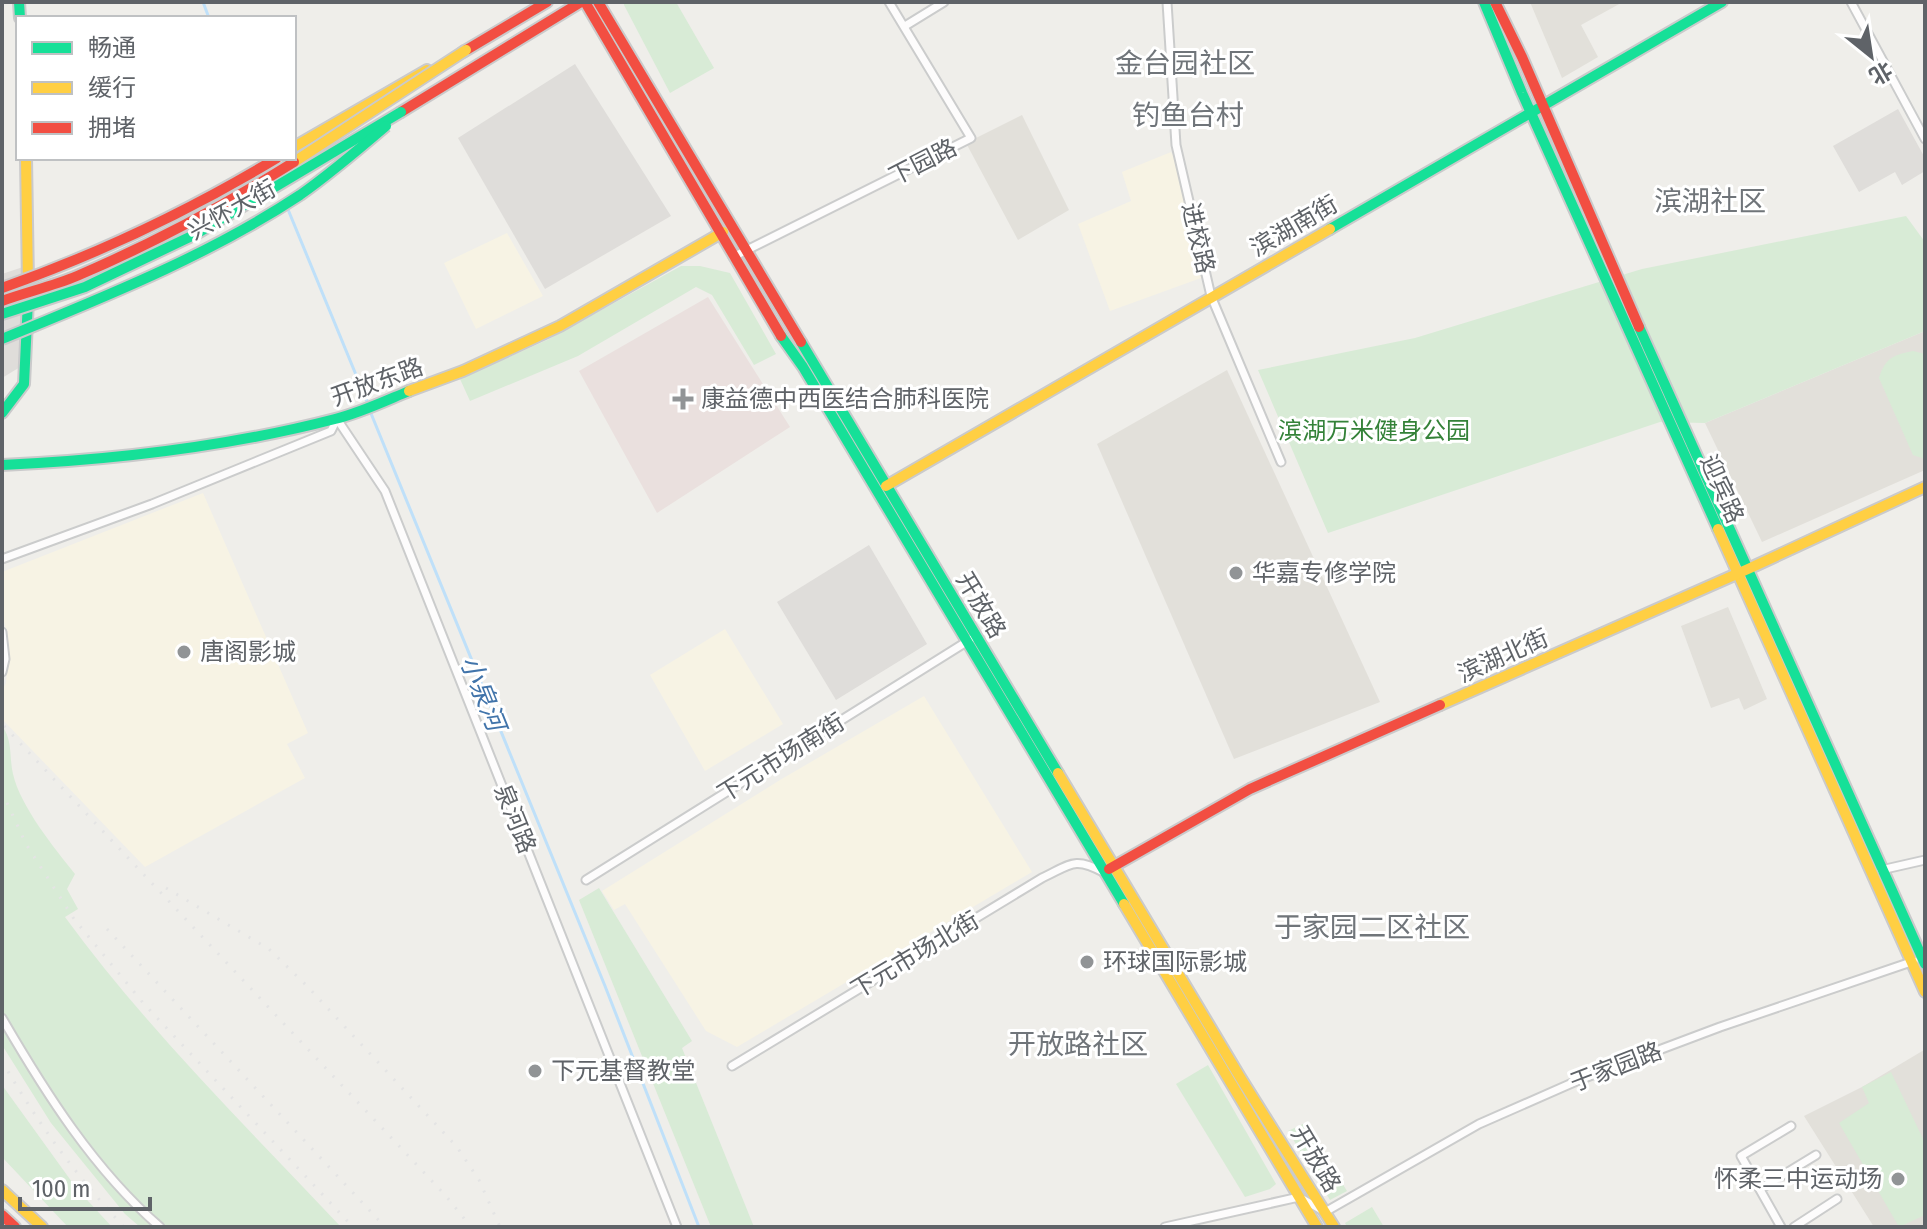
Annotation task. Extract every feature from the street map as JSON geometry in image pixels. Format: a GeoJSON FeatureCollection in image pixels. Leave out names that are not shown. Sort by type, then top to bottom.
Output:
{"type":"FeatureCollection","features":[{"type":"Feature","properties":{"kind":"main road"},"geometry":{"type":"LineString","coordinates":[[296,146],[547,2]]}},
{"type":"Feature","properties":{"kind":"main road","name":"兴怀大街"},"geometry":{"type":"LineString","coordinates":[[2,339],[205,249],[311,188],[350,159],[401,112],[583,2]]}},
{"type":"Feature","properties":{"kind":"main road","name":"开放路"},"geometry":{"type":"LineString","coordinates":[[583,2],[779,334],[803,367],[1317,1227]]}},
{"type":"Feature","properties":{"kind":"main road","name":"开放路"},"geometry":{"type":"LineString","coordinates":[[598,2],[1240,1077],[1334,1227]]}},
{"type":"Feature","properties":{"kind":"main road","name":"迎宾路"},"geometry":{"type":"LineString","coordinates":[[1484,2],[1925,992]]}},
{"type":"Feature","properties":{"kind":"main road","name":"迎宾路"},"geometry":{"type":"LineString","coordinates":[[1495,2],[1687,437],[1924,960]]}},
{"type":"Feature","properties":{"kind":"main road","name":"滨湖南街"},"geometry":{"type":"LineString","coordinates":[[886,486],[1722,2]]}},
{"type":"Feature","properties":{"kind":"main road"},"geometry":{"type":"LineString","coordinates":[[296,159],[379,110],[466,50]]}},
{"type":"Feature","properties":{"kind":"main road"},"geometry":{"type":"LineString","coordinates":[[2,314],[85,287],[196,234],[401,112]]}},
{"type":"Feature","properties":{"kind":"main road"},"geometry":{"type":"LineString","coordinates":[[2,413],[24,384],[30,253],[26,160]]}},
{"type":"Feature","properties":{"kind":"main road","name":"兴怀大街"},"geometry":{"type":"LineString","coordinates":[[2,288],[58,269],[124,240],[212,198],[274,160]]}},
{"type":"Feature","properties":{"kind":"main road"},"geometry":{"type":"LineString","coordinates":[[2,301],[75,277],[186,224],[294,160]]}},
{"type":"Feature","properties":{"kind":"main road","name":"开放东路"},"geometry":{"type":"LineString","coordinates":[[2,465],[87,461],[227,441],[337,419],[463,371],[560,326],[731,227]]}},
{"type":"Feature","properties":{"kind":"main road","name":"滨湖北街"},"geometry":{"type":"LineString","coordinates":[[1103,872],[1250,789],[1737,574],[1925,487]]}},
{"type":"Feature","properties":{"kind":"main road"},"geometry":{"type":"LineString","coordinates":[[2,1190],[42,1227]]}},
{"type":"Feature","properties":{"kind":"main road"},"geometry":{"type":"LineString","coordinates":[[2,1215],[15,1227]]}},
{"type":"Feature","properties":{"kind":"street","name":"下园路"},"geometry":{"type":"LineString","coordinates":[[733,257],[971,138],[889,2]]}},
{"type":"Feature","properties":{"kind":"street"},"geometry":{"type":"LineString","coordinates":[[905,26],[944,2]]}},
{"type":"Feature","properties":{"kind":"street","name":"进校路"},"geometry":{"type":"LineString","coordinates":[[1167,2],[1176,145],[1211,296],[1281,462]]}},
{"type":"Feature","properties":{"kind":"street"},"geometry":{"type":"LineString","coordinates":[[1851,2],[1925,139]]}},
{"type":"Feature","properties":{"kind":"street"},"geometry":{"type":"LineString","coordinates":[[2,559],[152,504],[331,431],[337,419]]}},
{"type":"Feature","properties":{"kind":"street","name":"泉河路"},"geometry":{"type":"LineString","coordinates":[[337,419],[385,491],[677,1227]]}},
{"type":"Feature","properties":{"kind":"street"},"geometry":{"type":"LineString","coordinates":[[2,632],[5,659],[2,672]]}},
{"type":"Feature","properties":{"kind":"street","name":"下元市场南街"},"geometry":{"type":"LineString","coordinates":[[586,880],[976,636]]}},
{"type":"Feature","properties":{"kind":"street"},"geometry":{"type":"LineString","coordinates":[[1881,870],[1925,860]]}},
{"type":"Feature","properties":{"kind":"street","name":"下元市场北街"},"geometry":{"type":"LineString","coordinates":[[732,1066],[1042,878],[1085,862],[1103,872]]}},
{"type":"Feature","properties":{"kind":"street","name":"于家园路"},"geometry":{"type":"LineString","coordinates":[[1325,1212],[1479,1124],[1579,1080],[1720,1027],[1924,960]]}},
{"type":"Feature","properties":{"kind":"street"},"geometry":{"type":"LineString","coordinates":[[2,1018],[50,1096],[98,1163],[160,1227]]}},
{"type":"Feature","properties":{"kind":"street"},"geometry":{"type":"LineString","coordinates":[[1781,1227],[1741,1156],[1791,1126]]}},
{"type":"Feature","properties":{"kind":"street"},"geometry":{"type":"LineString","coordinates":[[1760,1189],[1816,1155]]}},
{"type":"Feature","properties":{"kind":"street"},"geometry":{"type":"LineString","coordinates":[[1165,1227],[1299,1197],[1325,1212]]}},
{"type":"Feature","properties":{"kind":"street"},"geometry":{"type":"LineString","coordinates":[[1794,1227],[1837,1199]]}},
{"type":"Feature","properties":{"kind":"shaded area"},"geometry":{"type":"Polygon","coordinates":[[[1530,2],[1623,2],[1581,25],[1598,57],[1562,78],[1530,2]]]}},
{"type":"Feature","properties":{"kind":"shaded area"},"geometry":{"type":"Polygon","coordinates":[[[575,64],[671,216],[545,289],[458,138],[575,64]]]}},
{"type":"Feature","properties":{"kind":"shaded area"},"geometry":{"type":"Polygon","coordinates":[[[1898,109],[1925,158],[1925,171],[1902,185],[1895,172],[1859,192],[1833,146],[1898,109]]]}},
{"type":"Feature","properties":{"kind":"shaded area"},"geometry":{"type":"Polygon","coordinates":[[[1022,115],[1069,210],[1018,240],[966,143],[1022,115]]]}},
{"type":"Feature","properties":{"kind":"shaded area"},"geometry":{"type":"Polygon","coordinates":[[[1171,152],[1177,163],[1201,278],[1110,311],[1078,224],[1131,201],[1122,172],[1171,152]]]}},
{"type":"Feature","properties":{"kind":"shaded area"},"geometry":{"type":"Polygon","coordinates":[[[507,233],[543,296],[476,329],[444,263],[507,233]]]}},
{"type":"Feature","properties":{"kind":"shaded area"},"geometry":{"type":"Polygon","coordinates":[[[23,267],[25,364],[2,378],[2,274],[23,267]]]}},
{"type":"Feature","properties":{"kind":"shaded area","name":"康益德中西医结合肺科医院"},"geometry":{"type":"Polygon","coordinates":[[[708,297],[790,427],[657,513],[579,371],[708,297]]]}},
{"type":"Feature","properties":{"kind":"shaded area"},"geometry":{"type":"Polygon","coordinates":[[[1925,331],[1925,470],[1762,542],[1705,423],[1925,331]]]}},
{"type":"Feature","properties":{"kind":"shaded area","name":"华嘉专修学院"},"geometry":{"type":"Polygon","coordinates":[[[1227,370],[1380,702],[1234,759],[1097,444],[1227,370]]]}},
{"type":"Feature","properties":{"kind":"shaded area"},"geometry":{"type":"Polygon","coordinates":[[[203,493],[308,733],[287,744],[305,778],[145,867],[2,719],[2,691],[6,683],[9,647],[2,611],[2,572],[203,493]]]}},
{"type":"Feature","properties":{"kind":"shaded area"},"geometry":{"type":"Polygon","coordinates":[[[869,545],[927,644],[836,700],[777,602],[869,545]]]}},
{"type":"Feature","properties":{"kind":"shaded area"},"geometry":{"type":"Polygon","coordinates":[[[1728,607],[1767,699],[1744,710],[1739,698],[1711,708],[1681,626],[1728,607]]]}},
{"type":"Feature","properties":{"kind":"shaded area"},"geometry":{"type":"Polygon","coordinates":[[[725,629],[783,724],[705,771],[650,675],[725,629]]]}},
{"type":"Feature","properties":{"kind":"shaded area"},"geometry":{"type":"Polygon","coordinates":[[[924,696],[1032,872],[737,1047],[706,1031],[625,904],[614,910],[602,891],[780,780],[924,696]]]}},
{"type":"Feature","properties":{"kind":"shaded area"},"geometry":{"type":"Polygon","coordinates":[[[1924,1050],[1925,1227],[1874,1227],[1804,1116],[1862,1087],[1924,1050]]]}},
{"type":"Feature","properties":{"kind":"green space"},"geometry":{"type":"Polygon","coordinates":[[[624,2],[676,2],[714,68],[670,93],[624,2]]]}},
{"type":"Feature","properties":{"kind":"green space","name":"滨湖万米健身公园"},"geometry":{"type":"Polygon","coordinates":[[[1906,216],[1925,242],[1925,331],[1705,423],[1660,422],[1328,533],[1258,370],[1415,338],[1642,269],[1906,216]]]}},
{"type":"Feature","properties":{"kind":"green space"},"geometry":{"type":"Polygon","coordinates":[[[681,266],[700,266],[730,273],[776,354],[754,365],[712,295],[696,287],[578,356],[470,401],[460,379],[547,340],[681,266]]]}},
{"type":"Feature","properties":{"kind":"green space"},"geometry":{"type":"Polygon","coordinates":[[[1913,351],[1925,354],[1925,459],[1913,455],[1879,378],[1891,358],[1913,351]]]}},
{"type":"Feature","properties":{"kind":"green space"},"geometry":{"type":"Polygon","coordinates":[[[2,726],[8,737],[13,774],[23,800],[39,827],[75,874],[67,889],[78,909],[65,917],[163,1038],[341,1227],[140,1227],[125,1214],[51,1123],[2,1045],[2,726]]]}},
{"type":"Feature","properties":{"kind":"green space"},"geometry":{"type":"Polygon","coordinates":[[[599,888],[692,1041],[682,1048],[754,1227],[711,1227],[579,900],[599,888]]]}},
{"type":"Feature","properties":{"kind":"green space"},"geometry":{"type":"Polygon","coordinates":[[[1208,1065],[1276,1184],[1270,1189],[1245,1197],[1176,1084],[1208,1065]]]}},
{"type":"Feature","properties":{"kind":"green space","name":"怀柔三中运动场"},"geometry":{"type":"Polygon","coordinates":[[[1891,1072],[1925,1143],[1925,1215],[1899,1227],[1839,1123],[1869,1103],[1862,1087],[1891,1072]]]}},
{"type":"Feature","properties":{"kind":"green space"},"geometry":{"type":"Polygon","coordinates":[[[2,1085],[77,1189],[112,1227],[68,1227],[2,1157],[2,1085]]]}},
{"type":"Feature","properties":{"kind":"green space"},"geometry":{"type":"Polygon","coordinates":[[[1305,1123],[1347,1191],[1330,1200],[1288,1131],[1305,1123]]]}},
{"type":"Feature","properties":{"kind":"green space"},"geometry":{"type":"Polygon","coordinates":[[[1372,1207],[1384,1227],[1347,1227],[1345,1223],[1372,1207]]]}},
{"type":"Feature","properties":{"kind":"waterway","name":"小泉河"},"geometry":{"type":"LineString","coordinates":[[203,2],[208,16]]}},
{"type":"Feature","properties":{"kind":"waterway","name":"小泉河"},"geometry":{"type":"LineString","coordinates":[[287,207],[368,404]]}},
{"type":"Feature","properties":{"kind":"waterway","name":"小泉河"},"geometry":{"type":"LineString","coordinates":[[370,411],[605,986],[699,1227]]}},
{"type":"Feature","properties":{"kind":"railway"},"geometry":{"type":"LineString","coordinates":[[4,726],[446,1196],[471,1227]]}},
{"type":"Feature","properties":{"kind":"railway"},"geometry":{"type":"LineString","coordinates":[[2,792],[26,844],[74,919],[144,1004],[353,1227]]}},
{"type":"Feature","properties":{"kind":"railway"},"geometry":{"type":"LineString","coordinates":[[166,888],[269,949],[306,985],[457,1147],[479,1180],[500,1227]]}},
{"type":"Feature","properties":{"kind":"railway"},"geometry":{"type":"LineString","coordinates":[[107,929],[385,1227]]}},
{"type":"Feature","properties":{"kind":"railway"},"geometry":{"type":"LineString","coordinates":[[2,1061],[58,1148],[124,1227]]}},
{"type":"Feature","properties":{"kind":"traffic: fast"},"geometry":{"type":"LineString","coordinates":[[19,2],[20,16]]}},
{"type":"Feature","properties":{"kind":"traffic: fast"},"geometry":{"type":"LineString","coordinates":[[1484,2],[1718,529]]}},
{"type":"Feature","properties":{"kind":"traffic: fast"},"geometry":{"type":"LineString","coordinates":[[1330,229],[1722,2]]}},
{"type":"Feature","properties":{"kind":"traffic: fast"},"geometry":{"type":"LineString","coordinates":[[2,314],[85,287],[196,234],[401,112]]}},
{"type":"Feature","properties":{"kind":"traffic: fast"},"geometry":{"type":"LineString","coordinates":[[2,339],[155,274],[229,237],[300,195],[386,126]]}},
{"type":"Feature","properties":{"kind":"traffic: fast"},"geometry":{"type":"LineString","coordinates":[[2,413],[24,384],[28,300]]}},
{"type":"Feature","properties":{"kind":"traffic: fast"},"geometry":{"type":"LineString","coordinates":[[1639,327],[1925,964]]}},
{"type":"Feature","properties":{"kind":"traffic: fast"},"geometry":{"type":"LineString","coordinates":[[781,336],[803,367],[1124,904]]}},
{"type":"Feature","properties":{"kind":"traffic: fast"},"geometry":{"type":"LineString","coordinates":[[801,342],[1058,773]]}},
{"type":"Feature","properties":{"kind":"traffic: fast"},"geometry":{"type":"LineString","coordinates":[[2,465],[128,456],[211,445],[344,416],[409,391]]}},
{"type":"Feature","properties":{"kind":"traffic: slow"},"geometry":{"type":"LineString","coordinates":[[294,162],[466,50]]}},
{"type":"Feature","properties":{"kind":"traffic: slow"},"geometry":{"type":"LineString","coordinates":[[296,146],[427,70]]}},
{"type":"Feature","properties":{"kind":"traffic: slow"},"geometry":{"type":"LineString","coordinates":[[26,160],[28,284]]}},
{"type":"Feature","properties":{"kind":"traffic: slow"},"geometry":{"type":"LineString","coordinates":[[886,486],[1330,229]]}},
{"type":"Feature","properties":{"kind":"traffic: slow"},"geometry":{"type":"LineString","coordinates":[[409,391],[463,371],[560,326],[723,232]]}},
{"type":"Feature","properties":{"kind":"traffic: slow"},"geometry":{"type":"LineString","coordinates":[[1440,705],[1925,487]]}},
{"type":"Feature","properties":{"kind":"traffic: slow"},"geometry":{"type":"LineString","coordinates":[[1718,529],[1925,992]]}},
{"type":"Feature","properties":{"kind":"traffic: slow"},"geometry":{"type":"LineString","coordinates":[[1058,773],[1240,1077],[1334,1227]]}},
{"type":"Feature","properties":{"kind":"traffic: slow"},"geometry":{"type":"LineString","coordinates":[[1124,904],[1317,1227]]}},
{"type":"Feature","properties":{"kind":"traffic: slow"},"geometry":{"type":"LineString","coordinates":[[2,1190],[42,1227]]}},
{"type":"Feature","properties":{"kind":"traffic: jam"},"geometry":{"type":"LineString","coordinates":[[463,52],[547,2]]}},
{"type":"Feature","properties":{"kind":"traffic: jam"},"geometry":{"type":"LineString","coordinates":[[401,112],[581,2]]}},
{"type":"Feature","properties":{"kind":"traffic: jam"},"geometry":{"type":"LineString","coordinates":[[585,2],[781,336]]}},
{"type":"Feature","properties":{"kind":"traffic: jam"},"geometry":{"type":"LineString","coordinates":[[598,2],[801,342]]}},
{"type":"Feature","properties":{"kind":"traffic: jam"},"geometry":{"type":"LineString","coordinates":[[1495,2],[1522,57],[1639,327]]}},
{"type":"Feature","properties":{"kind":"traffic: jam"},"geometry":{"type":"LineString","coordinates":[[2,288],[142,230],[273,160]]}},
{"type":"Feature","properties":{"kind":"traffic: jam"},"geometry":{"type":"LineString","coordinates":[[2,301],[68,280],[133,251],[215,209],[294,162]]}},
{"type":"Feature","properties":{"kind":"traffic: jam"},"geometry":{"type":"LineString","coordinates":[[1109,869],[1250,789],[1440,705]]}},
{"type":"Feature","properties":{"kind":"traffic: jam"},"geometry":{"type":"LineString","coordinates":[[2,1215],[15,1227]]}},
{"type":"Feature","properties":{"kind":"place","name":"康益德中西医结合肺科医院"},"geometry":{"type":"Point","coordinates":[683,399]}},
{"type":"Feature","properties":{"kind":"place","name":"华嘉专修学院"},"geometry":{"type":"Point","coordinates":[1236,573]}},
{"type":"Feature","properties":{"kind":"place","name":"唐阁影城"},"geometry":{"type":"Point","coordinates":[184,652]}},
{"type":"Feature","properties":{"kind":"place","name":"环球国际影城"},"geometry":{"type":"Point","coordinates":[1087,962]}},
{"type":"Feature","properties":{"kind":"place","name":"下元基督教堂"},"geometry":{"type":"Point","coordinates":[535,1071]}},
{"type":"Feature","properties":{"kind":"place","name":"怀柔三中运动场"},"geometry":{"type":"Point","coordinates":[1898,1179]}},
{"type":"Feature","properties":{"kind":"district","name":"金台园社区"},"geometry":{"type":"Point","coordinates":[1185,63]}},
{"type":"Feature","properties":{"kind":"district","name":"钓鱼台村"},"geometry":{"type":"Point","coordinates":[1188,115]}},
{"type":"Feature","properties":{"kind":"district","name":"滨湖社区"},"geometry":{"type":"Point","coordinates":[1710,201]}},
{"type":"Feature","properties":{"kind":"district","name":"于家园二区社区"},"geometry":{"type":"Point","coordinates":[1372,927]}},
{"type":"Feature","properties":{"kind":"district","name":"开放路社区"},"geometry":{"type":"Point","coordinates":[1078,1044]}}]}
